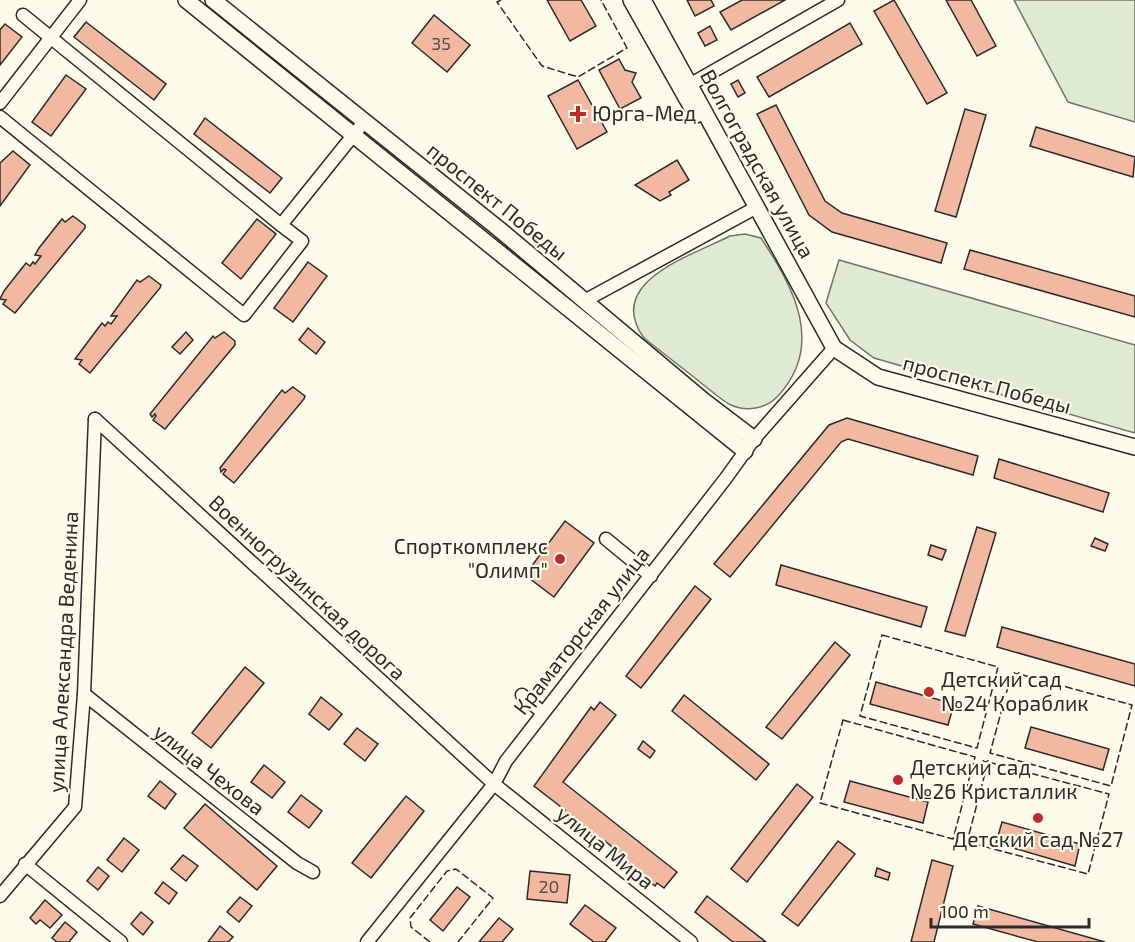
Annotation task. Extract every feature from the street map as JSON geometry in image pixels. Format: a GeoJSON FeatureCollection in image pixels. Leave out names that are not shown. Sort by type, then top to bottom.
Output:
{"type":"FeatureCollection","features":[{"type":"Feature","properties":{"kind":"main road"},"geometry":{"type":"LineString","coordinates":[[186,0],[577,314],[749,445]]}},
{"type":"Feature","properties":{"kind":"main road","name":"проспект Победы"},"geometry":{"type":"LineString","coordinates":[[213,0],[585,300],[704,401],[749,445]]}},
{"type":"Feature","properties":{"kind":"main road"},"geometry":{"type":"LineString","coordinates":[[631,0],[754,209]]}},
{"type":"Feature","properties":{"kind":"main road","name":"Волгоградская улица"},"geometry":{"type":"LineString","coordinates":[[643,0],[690,84],[754,209],[834,348]]}},
{"type":"Feature","properties":{"kind":"main road"},"geometry":{"type":"LineString","coordinates":[[577,314],[585,300]]}},
{"type":"Feature","properties":{"kind":"main road","name":"проспект Победы"},"geometry":{"type":"LineString","coordinates":[[834,348],[878,377],[1135,447]]}},
{"type":"Feature","properties":{"kind":"street"},"geometry":{"type":"LineString","coordinates":[[0,103],[80,0]]}},
{"type":"Feature","properties":{"kind":"street"},"geometry":{"type":"LineString","coordinates":[[690,84],[838,0]]}},
{"type":"Feature","properties":{"kind":"street"},"geometry":{"type":"LineString","coordinates":[[0,117],[244,315],[302,241],[23,15]]}},
{"type":"Feature","properties":{"kind":"street"},"geometry":{"type":"LineString","coordinates":[[281,225],[363,122]]}},
{"type":"Feature","properties":{"kind":"street"},"geometry":{"type":"LineString","coordinates":[[585,300],[754,209]]}},
{"type":"Feature","properties":{"kind":"street","name":"Краматорская улица"},"geometry":{"type":"LineString","coordinates":[[368,942],[494,784],[506,760],[651,576],[749,445],[834,348]]}},
{"type":"Feature","properties":{"kind":"street","name":"улица Александра Веденина"},"geometry":{"type":"LineString","coordinates":[[0,896],[75,807],[84,694],[95,419]]}},
{"type":"Feature","properties":{"kind":"street","name":"Военногрузинская дорога"},"geometry":{"type":"LineString","coordinates":[[95,419],[494,784]]}},
{"type":"Feature","properties":{"kind":"street"},"geometry":{"type":"LineString","coordinates":[[606,539],[651,576]]}},
{"type":"Feature","properties":{"kind":"street","name":"улица Чехова"},"geometry":{"type":"LineString","coordinates":[[84,694],[202,790],[297,863],[313,872]]}},
{"type":"Feature","properties":{"kind":"street"},"geometry":{"type":"LineString","coordinates":[[522,695],[543,712]]}},
{"type":"Feature","properties":{"kind":"street","name":"улица Мира"},"geometry":{"type":"LineString","coordinates":[[494,784],[692,942]]}},
{"type":"Feature","properties":{"kind":"street"},"geometry":{"type":"LineString","coordinates":[[25,864],[121,942]]}},
{"type":"Feature","properties":{"kind":"green space"},"geometry":{"type":"Polygon","coordinates":[[[1014,0],[1135,0],[1135,122],[1068,102],[1014,0]]]}},
{"type":"Feature","properties":{"kind":"green space"},"geometry":{"type":"Polygon","coordinates":[[[745,234],[761,238],[773,257],[793,297],[800,317],[802,337],[800,357],[792,377],[778,396],[768,404],[749,409],[724,401],[644,338],[634,318],[635,301],[643,286],[658,273],[730,236],[745,234]]]}},
{"type":"Feature","properties":{"kind":"green space"},"geometry":{"type":"Polygon","coordinates":[[[839,260],[1135,345],[1135,433],[874,358],[850,340],[826,303],[839,260]]]}},
{"type":"Feature","properties":{"kind":"building"},"geometry":{"type":"Polygon","coordinates":[[[547,0],[581,0],[596,26],[570,41],[547,0]]]}},
{"type":"Feature","properties":{"kind":"building"},"geometry":{"type":"Polygon","coordinates":[[[687,0],[711,0],[714,6],[695,16],[687,0]]]}},
{"type":"Feature","properties":{"kind":"building"},"geometry":{"type":"Polygon","coordinates":[[[742,0],[785,0],[731,30],[720,12],[742,0]]]}},
{"type":"Feature","properties":{"kind":"building"},"geometry":{"type":"Polygon","coordinates":[[[894,0],[947,93],[927,104],[874,11],[894,0]]]}},
{"type":"Feature","properties":{"kind":"building"},"geometry":{"type":"Polygon","coordinates":[[[946,0],[971,0],[996,46],[977,56],[946,0]]]}},
{"type":"Feature","properties":{"kind":"building"},"geometry":{"type":"Polygon","coordinates":[[[434,15],[470,45],[447,72],[412,43],[434,15]]]}},
{"type":"Feature","properties":{"kind":"building"},"geometry":{"type":"Polygon","coordinates":[[[86,22],[166,84],[154,100],[74,37],[86,22]]]}},
{"type":"Feature","properties":{"kind":"building"},"geometry":{"type":"Polygon","coordinates":[[[850,23],[862,44],[769,97],[757,77],[850,23]]]}},
{"type":"Feature","properties":{"kind":"building"},"geometry":{"type":"Polygon","coordinates":[[[5,24],[22,37],[0,65],[0,30],[5,24]]]}},
{"type":"Feature","properties":{"kind":"building"},"geometry":{"type":"Polygon","coordinates":[[[710,26],[717,40],[705,46],[698,33],[710,26]]]}},
{"type":"Feature","properties":{"kind":"building"},"geometry":{"type":"Polygon","coordinates":[[[619,59],[625,70],[636,73],[632,82],[641,98],[620,109],[599,70],[619,59]]]}},
{"type":"Feature","properties":{"kind":"building"},"geometry":{"type":"Polygon","coordinates":[[[66,75],[86,89],[51,136],[32,122],[66,75]]]}},
{"type":"Feature","properties":{"kind":"building","name":"Юрга-Мед"},"geometry":{"type":"Polygon","coordinates":[[[578,80],[607,132],[577,149],[548,96],[578,80]]]}},
{"type":"Feature","properties":{"kind":"building"},"geometry":{"type":"Polygon","coordinates":[[[738,80],[745,93],[738,97],[731,84],[738,80]]]}},
{"type":"Feature","properties":{"kind":"building"},"geometry":{"type":"Polygon","coordinates":[[[776,105],[825,201],[842,213],[947,243],[941,263],[832,232],[809,215],[757,114],[776,105]]]}},
{"type":"Feature","properties":{"kind":"building"},"geometry":{"type":"Polygon","coordinates":[[[965,109],[986,115],[956,217],[935,211],[965,109]]]}},
{"type":"Feature","properties":{"kind":"building"},"geometry":{"type":"Polygon","coordinates":[[[205,118],[282,178],[270,193],[194,134],[205,118]]]}},
{"type":"Feature","properties":{"kind":"building"},"geometry":{"type":"Polygon","coordinates":[[[1036,127],[1135,157],[1133,177],[1030,146],[1036,127]]]}},
{"type":"Feature","properties":{"kind":"building"},"geometry":{"type":"Polygon","coordinates":[[[13,151],[30,165],[0,206],[0,163],[13,151]]]}},
{"type":"Feature","properties":{"kind":"building"},"geometry":{"type":"Polygon","coordinates":[[[677,160],[689,180],[669,192],[671,195],[660,201],[635,185],[677,160]]]}},
{"type":"Feature","properties":{"kind":"building"},"geometry":{"type":"Polygon","coordinates":[[[73,216],[85,225],[85,228],[15,313],[3,304],[6,300],[0,299],[4,291],[26,263],[30,266],[33,262],[35,264],[41,256],[35,255],[39,248],[62,219],[65,222],[73,216]]]}},
{"type":"Feature","properties":{"kind":"building"},"geometry":{"type":"Polygon","coordinates":[[[257,219],[276,234],[241,279],[222,263],[257,219]]]}},
{"type":"Feature","properties":{"kind":"building"},"geometry":{"type":"Polygon","coordinates":[[[970,250],[1135,296],[1135,317],[964,269],[970,250]]]}},
{"type":"Feature","properties":{"kind":"building"},"geometry":{"type":"Polygon","coordinates":[[[308,262],[327,276],[293,322],[274,308],[308,262]]]}},
{"type":"Feature","properties":{"kind":"building"},"geometry":{"type":"Polygon","coordinates":[[[149,276],[161,285],[160,288],[90,373],[79,364],[82,360],[75,359],[102,323],[105,326],[108,322],[111,324],[117,316],[111,316],[137,280],[140,282],[149,276]]]}},
{"type":"Feature","properties":{"kind":"building"},"geometry":{"type":"Polygon","coordinates":[[[308,328],[325,342],[316,354],[299,340],[308,328]]]}},
{"type":"Feature","properties":{"kind":"building"},"geometry":{"type":"Polygon","coordinates":[[[186,332],[193,340],[180,354],[172,347],[186,332]]]}},
{"type":"Feature","properties":{"kind":"building"},"geometry":{"type":"Polygon","coordinates":[[[224,332],[235,341],[235,345],[165,429],[153,420],[155,414],[152,417],[150,414],[213,336],[215,338],[224,332]]]}},
{"type":"Feature","properties":{"kind":"building"},"geometry":{"type":"Polygon","coordinates":[[[293,387],[305,396],[304,399],[234,483],[223,474],[226,470],[221,472],[220,468],[282,390],[285,393],[293,387]]]}},
{"type":"Feature","properties":{"kind":"building"},"geometry":{"type":"Polygon","coordinates":[[[847,418],[978,456],[973,475],[848,439],[841,442],[730,577],[714,564],[829,425],[847,418]]]}},
{"type":"Feature","properties":{"kind":"building"},"geometry":{"type":"Polygon","coordinates":[[[999,459],[1109,493],[1103,512],[994,478],[999,459]]]}},
{"type":"Feature","properties":{"kind":"building","name":"Спорткомплекс \"Олимп\""},"geometry":{"type":"Polygon","coordinates":[[[565,521],[594,543],[554,597],[525,575],[565,521]]]}},
{"type":"Feature","properties":{"kind":"building"},"geometry":{"type":"Polygon","coordinates":[[[977,527],[996,533],[965,636],[945,631],[977,527]]]}},
{"type":"Feature","properties":{"kind":"building"},"geometry":{"type":"Polygon","coordinates":[[[1095,538],[1108,544],[1105,551],[1091,546],[1095,538]]]}},
{"type":"Feature","properties":{"kind":"building"},"geometry":{"type":"Polygon","coordinates":[[[931,545],[946,550],[942,560],[928,555],[931,545]]]}},
{"type":"Feature","properties":{"kind":"building"},"geometry":{"type":"Polygon","coordinates":[[[781,565],[927,607],[921,627],[776,585],[781,565]]]}},
{"type":"Feature","properties":{"kind":"building"},"geometry":{"type":"Polygon","coordinates":[[[695,586],[711,599],[641,688],[626,676],[695,586]]]}},
{"type":"Feature","properties":{"kind":"building"},"geometry":{"type":"Polygon","coordinates":[[[1002,627],[1135,664],[1135,686],[997,647],[1002,627]]]}},
{"type":"Feature","properties":{"kind":"building"},"geometry":{"type":"Polygon","coordinates":[[[835,642],[850,655],[782,739],[766,727],[835,642]]]}},
{"type":"Feature","properties":{"kind":"building"},"geometry":{"type":"Polygon","coordinates":[[[245,667],[264,683],[211,748],[192,733],[245,667]]]}},
{"type":"Feature","properties":{"kind":"building"},"geometry":{"type":"Polygon","coordinates":[[[876,682],[954,704],[948,725],[870,704],[876,682]]]}},
{"type":"Feature","properties":{"kind":"building"},"geometry":{"type":"Polygon","coordinates":[[[684,695],[769,764],[756,780],[672,711],[684,695]]]}},
{"type":"Feature","properties":{"kind":"building"},"geometry":{"type":"Polygon","coordinates":[[[321,697],[342,714],[329,730],[309,714],[321,697]]]}},
{"type":"Feature","properties":{"kind":"building"},"geometry":{"type":"Polygon","coordinates":[[[600,702],[616,715],[563,782],[677,872],[664,888],[657,883],[655,886],[615,854],[617,851],[605,841],[602,844],[562,813],[565,810],[534,786],[591,707],[594,710],[600,702]]]}},
{"type":"Feature","properties":{"kind":"building"},"geometry":{"type":"Polygon","coordinates":[[[1031,727],[1109,749],[1103,770],[1025,748],[1031,727]]]}},
{"type":"Feature","properties":{"kind":"building"},"geometry":{"type":"Polygon","coordinates":[[[357,728],[378,744],[365,761],[344,744],[357,728]]]}},
{"type":"Feature","properties":{"kind":"building"},"geometry":{"type":"Polygon","coordinates":[[[643,741],[655,751],[650,758],[638,749],[643,741]]]}},
{"type":"Feature","properties":{"kind":"building"},"geometry":{"type":"Polygon","coordinates":[[[264,765],[285,782],[272,798],[251,782],[264,765]]]}},
{"type":"Feature","properties":{"kind":"building"},"geometry":{"type":"Polygon","coordinates":[[[160,781],[176,794],[165,809],[148,796],[160,781]]]}},
{"type":"Feature","properties":{"kind":"building"},"geometry":{"type":"Polygon","coordinates":[[[850,781],[928,802],[923,823],[844,802],[850,781]]]}},
{"type":"Feature","properties":{"kind":"building"},"geometry":{"type":"Polygon","coordinates":[[[797,784],[813,797],[747,882],[731,869],[797,784]]]}},
{"type":"Feature","properties":{"kind":"building"},"geometry":{"type":"Polygon","coordinates":[[[301,795],[322,811],[309,828],[288,812],[301,795]]]}},
{"type":"Feature","properties":{"kind":"building"},"geometry":{"type":"Polygon","coordinates":[[[406,796],[424,811],[371,878],[352,863],[406,796]]]}},
{"type":"Feature","properties":{"kind":"building"},"geometry":{"type":"Polygon","coordinates":[[[205,804],[277,866],[257,890],[184,828],[205,804]]]}},
{"type":"Feature","properties":{"kind":"building"},"geometry":{"type":"Polygon","coordinates":[[[1002,822],[1080,844],[1075,866],[996,843],[1002,822]]]}},
{"type":"Feature","properties":{"kind":"building"},"geometry":{"type":"Polygon","coordinates":[[[124,838],[139,850],[122,872],[107,860],[124,838]]]}},
{"type":"Feature","properties":{"kind":"building"},"geometry":{"type":"Polygon","coordinates":[[[838,841],[855,854],[798,926],[782,914],[838,841]]]}},
{"type":"Feature","properties":{"kind":"building"},"geometry":{"type":"Polygon","coordinates":[[[183,855],[198,866],[186,881],[171,869],[183,855]]]}},
{"type":"Feature","properties":{"kind":"building"},"geometry":{"type":"Polygon","coordinates":[[[932,860],[953,866],[934,942],[911,942],[932,860]]]}},
{"type":"Feature","properties":{"kind":"building"},"geometry":{"type":"Polygon","coordinates":[[[98,867],[109,876],[98,890],[87,881],[98,867]]]}},
{"type":"Feature","properties":{"kind":"building"},"geometry":{"type":"Polygon","coordinates":[[[877,868],[890,873],[888,880],[875,876],[877,868]]]}},
{"type":"Feature","properties":{"kind":"building"},"geometry":{"type":"Polygon","coordinates":[[[530,871],[570,875],[567,903],[527,899],[530,871]]]}},
{"type":"Feature","properties":{"kind":"building"},"geometry":{"type":"Polygon","coordinates":[[[163,882],[177,893],[169,904],[155,893],[163,882]]]}},
{"type":"Feature","properties":{"kind":"building"},"geometry":{"type":"Polygon","coordinates":[[[457,887],[470,897],[443,931],[430,920],[457,887]]]}},
{"type":"Feature","properties":{"kind":"building"},"geometry":{"type":"Polygon","coordinates":[[[707,896],[766,942],[733,942],[695,912],[707,896]]]}},
{"type":"Feature","properties":{"kind":"building"},"geometry":{"type":"Polygon","coordinates":[[[240,897],[252,906],[239,922],[227,912],[240,897]]]}},
{"type":"Feature","properties":{"kind":"building"},"geometry":{"type":"Polygon","coordinates":[[[45,900],[62,915],[50,928],[40,920],[36,924],[30,918],[45,900]]]}},
{"type":"Feature","properties":{"kind":"building"},"geometry":{"type":"Polygon","coordinates":[[[585,905],[616,928],[605,942],[594,942],[570,924],[585,905]]]}},
{"type":"Feature","properties":{"kind":"building"},"geometry":{"type":"Polygon","coordinates":[[[978,906],[1105,942],[1038,942],[973,924],[978,906]]]}},
{"type":"Feature","properties":{"kind":"building"},"geometry":{"type":"Polygon","coordinates":[[[141,912],[153,922],[143,935],[131,924],[141,912]]]}},
{"type":"Feature","properties":{"kind":"building"},"geometry":{"type":"Polygon","coordinates":[[[499,918],[513,929],[502,942],[479,942],[499,918]]]}},
{"type":"Feature","properties":{"kind":"building"},"geometry":{"type":"Polygon","coordinates":[[[65,922],[77,932],[69,942],[57,942],[52,938],[65,922]]]}},
{"type":"Feature","properties":{"kind":"building"},"geometry":{"type":"Polygon","coordinates":[[[220,926],[233,937],[228,942],[208,942],[220,926]]]}},
{"type":"Feature","properties":{"kind":"fence"},"geometry":{"type":"LineString","coordinates":[[501,0],[497,2],[542,66],[578,77],[627,48],[601,0]]}},
{"type":"Feature","properties":{"kind":"fence"},"geometry":{"type":"LineString","coordinates":[[882,635],[998,667],[977,748],[860,716],[882,635]]}},
{"type":"Feature","properties":{"kind":"fence"},"geometry":{"type":"LineString","coordinates":[[1012,672],[1132,705],[1111,786],[990,753],[1012,672]]}},
{"type":"Feature","properties":{"kind":"fence"},"geometry":{"type":"LineString","coordinates":[[843,720],[975,757],[953,839],[820,803],[843,720]]}},
{"type":"Feature","properties":{"kind":"fence"},"geometry":{"type":"LineString","coordinates":[[988,762],[1109,794],[1088,874],[967,842],[988,762]]}},
{"type":"Feature","properties":{"kind":"fence"},"geometry":{"type":"LineString","coordinates":[[430,942],[411,927],[410,918],[447,871],[456,869],[493,898],[458,942]]}},
{"type":"Feature","properties":{"kind":"place","name":"Юрга-Мед"},"geometry":{"type":"Point","coordinates":[578,114]}},
{"type":"Feature","properties":{"kind":"place","name":"Спорткомплекс \"Олимп\""},"geometry":{"type":"Point","coordinates":[560,559]}},
{"type":"Feature","properties":{"kind":"place","name":"Детский сад №24 Кораблик"},"geometry":{"type":"Point","coordinates":[929,692]}},
{"type":"Feature","properties":{"kind":"place","name":"Детский сад №26 Кристаллик"},"geometry":{"type":"Point","coordinates":[898,780]}},
{"type":"Feature","properties":{"kind":"place","name":"Детский сад №27"},"geometry":{"type":"Point","coordinates":[1038,818]}}]}
